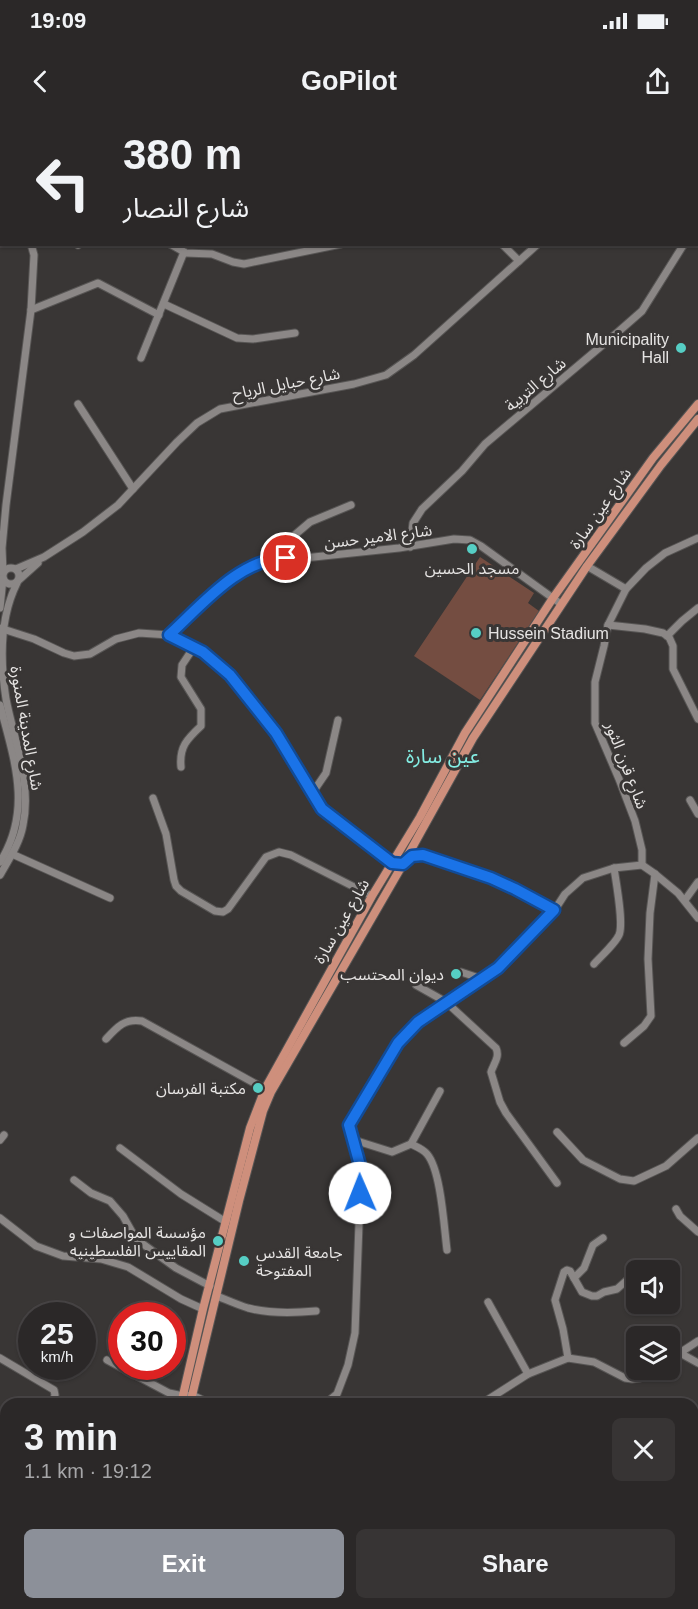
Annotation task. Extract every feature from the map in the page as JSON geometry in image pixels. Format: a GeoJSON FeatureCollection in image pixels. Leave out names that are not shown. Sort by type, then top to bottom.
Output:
{"type":"FeatureCollection","features":[{"type":"Feature","properties":{"kind":"main road","name":"شارع عين سارة"},"geometry":{"type":"LineString","coordinates":[[208,1309],[210,1286],[250,1128],[265,1089],[372,896],[420,817],[465,733],[553,598],[653,458],[698,404]]}},
{"type":"Feature","properties":{"kind":"main road","name":"شارع عين سارة"},"geometry":{"type":"LineString","coordinates":[[208,1309],[216,1296],[263,1111],[281,1074],[473,738],[587,566],[698,419]]}},
{"type":"Feature","properties":{"kind":"main road"},"geometry":{"type":"LineString","coordinates":[[187,1398],[208,1309]]}},
{"type":"Feature","properties":{"kind":"street"},"geometry":{"type":"LineString","coordinates":[[0,608],[7,494],[31,310],[34,255],[32,246]]}},
{"type":"Feature","properties":{"kind":"street"},"geometry":{"type":"LineString","coordinates":[[174,246],[184,252],[212,254],[244,264],[331,246]]}},
{"type":"Feature","properties":{"kind":"street"},"geometry":{"type":"LineString","coordinates":[[212,254],[214,246]]}},
{"type":"Feature","properties":{"kind":"street"},"geometry":{"type":"LineString","coordinates":[[504,246],[519,261]]}},
{"type":"Feature","properties":{"kind":"street","name":"شارع حبايل الرياح"},"geometry":{"type":"LineString","coordinates":[[44,557],[118,505],[197,423],[220,410],[354,384],[386,375],[414,355],[536,246]]}},
{"type":"Feature","properties":{"kind":"street","name":"شارع التربية"},"geometry":{"type":"LineString","coordinates":[[410,547],[413,523],[422,509],[462,471],[485,444],[642,311],[683,246]]}},
{"type":"Feature","properties":{"kind":"street"},"geometry":{"type":"LineString","coordinates":[[141,358],[184,252]]}},
{"type":"Feature","properties":{"kind":"street"},"geometry":{"type":"LineString","coordinates":[[31,310],[98,283],[159,315]]}},
{"type":"Feature","properties":{"kind":"street"},"geometry":{"type":"LineString","coordinates":[[164,304],[242,339],[295,333]]}},
{"type":"Feature","properties":{"kind":"street"},"geometry":{"type":"LineString","coordinates":[[78,404],[133,489]]}},
{"type":"Feature","properties":{"kind":"street"},"geometry":{"type":"LineString","coordinates":[[273,559],[290,539],[310,522],[351,505]]}},
{"type":"Feature","properties":{"kind":"street","name":"شارع قرن الثور"},"geometry":{"type":"LineString","coordinates":[[642,866],[642,850],[635,821],[595,723],[595,682],[608,625],[626,589],[646,568],[665,553],[698,538]]}},
{"type":"Feature","properties":{"kind":"street","name":"شارع الامير حسن"},"geometry":{"type":"LineString","coordinates":[[169,635],[229,580],[247,568],[273,559],[295,559],[410,547],[454,539],[470,540],[481,546],[561,604]]}},
{"type":"Feature","properties":{"kind":"street"},"geometry":{"type":"LineString","coordinates":[[2,549],[20,575],[18,582]]}},
{"type":"Feature","properties":{"kind":"street"},"geometry":{"type":"LineString","coordinates":[[3,576],[7,569],[14,569],[44,557]]}},
{"type":"Feature","properties":{"kind":"street"},"geometry":{"type":"LineString","coordinates":[[3,576],[9,584],[18,582],[44,557]]}},
{"type":"Feature","properties":{"kind":"street"},"geometry":{"type":"LineString","coordinates":[[587,566],[626,589]]}},
{"type":"Feature","properties":{"kind":"street","name":"شارع المدينة المنورة"},"geometry":{"type":"LineString","coordinates":[[0,875],[19,840],[23,825],[25,788],[20,754],[5,697],[1,643],[1,629],[8,602],[18,582]]}},
{"type":"Feature","properties":{"kind":"street"},"geometry":{"type":"LineString","coordinates":[[667,636],[698,608]]}},
{"type":"Feature","properties":{"kind":"street"},"geometry":{"type":"LineString","coordinates":[[608,625],[645,629],[667,636],[672,644],[673,669],[694,703],[698,719]]}},
{"type":"Feature","properties":{"kind":"street"},"geometry":{"type":"LineString","coordinates":[[1,629],[34,639],[74,656],[90,654],[116,639],[131,634],[169,635],[194,647],[222,667],[245,692],[276,733],[322,809],[392,863],[403,864],[412,856],[423,855],[491,878],[554,910]]}},
{"type":"Feature","properties":{"kind":"street"},"geometry":{"type":"LineString","coordinates":[[182,767],[180,753],[190,736],[201,726],[201,709],[181,676],[183,665],[194,647]]}},
{"type":"Feature","properties":{"kind":"street","name":"شارع المدينة المنورة"},"geometry":{"type":"LineString","coordinates":[[0,705],[14,761],[19,799],[19,813],[12,839],[0,862]]}},
{"type":"Feature","properties":{"kind":"street"},"geometry":{"type":"LineString","coordinates":[[313,792],[326,773],[338,720]]}},
{"type":"Feature","properties":{"kind":"street"},"geometry":{"type":"LineString","coordinates":[[153,798],[166,834],[176,886],[215,911],[221,912],[228,909],[266,856],[279,852],[291,855],[372,896]]}},
{"type":"Feature","properties":{"kind":"street"},"geometry":{"type":"LineString","coordinates":[[690,800],[698,814]]}},
{"type":"Feature","properties":{"kind":"street"},"geometry":{"type":"LineString","coordinates":[[12,854],[110,898]]}},
{"type":"Feature","properties":{"kind":"street"},"geometry":{"type":"LineString","coordinates":[[333,1398],[337,1394],[348,1365],[355,1333],[361,1169],[349,1125],[398,1043],[418,1022],[498,968],[554,910],[565,894],[583,878],[614,868],[642,866],[656,874],[685,900],[698,918]]}},
{"type":"Feature","properties":{"kind":"street"},"geometry":{"type":"LineString","coordinates":[[594,964],[617,939],[620,932],[620,911],[614,868]]}},
{"type":"Feature","properties":{"kind":"street"},"geometry":{"type":"LineString","coordinates":[[624,1043],[644,1026],[652,1015],[648,959],[650,913],[656,874]]}},
{"type":"Feature","properties":{"kind":"street"},"geometry":{"type":"LineString","coordinates":[[685,900],[698,882]]}},
{"type":"Feature","properties":{"kind":"street"},"geometry":{"type":"LineString","coordinates":[[461,972],[479,980]]}},
{"type":"Feature","properties":{"kind":"street"},"geometry":{"type":"LineString","coordinates":[[416,985],[447,1002],[496,1047],[497,1058],[491,1072],[500,1102],[557,1183]]}},
{"type":"Feature","properties":{"kind":"street"},"geometry":{"type":"LineString","coordinates":[[106,1039],[125,1022],[142,1021],[265,1089]]}},
{"type":"Feature","properties":{"kind":"street"},"geometry":{"type":"LineString","coordinates":[[354,1140],[392,1152],[411,1144],[440,1092]]}},
{"type":"Feature","properties":{"kind":"street"},"geometry":{"type":"LineString","coordinates":[[557,1132],[583,1160],[620,1179],[634,1181],[666,1166],[698,1138]]}},
{"type":"Feature","properties":{"kind":"street"},"geometry":{"type":"LineString","coordinates":[[411,1144],[426,1151],[433,1162],[441,1197],[447,1250]]}},
{"type":"Feature","properties":{"kind":"street"},"geometry":{"type":"LineString","coordinates":[[120,1148],[181,1194],[226,1222]]}},
{"type":"Feature","properties":{"kind":"street"},"geometry":{"type":"LineString","coordinates":[[74,1180],[110,1201],[123,1216],[136,1239],[142,1244],[176,1268],[210,1286]]}},
{"type":"Feature","properties":{"kind":"street"},"geometry":{"type":"LineString","coordinates":[[676,1209],[680,1216],[698,1232]]}},
{"type":"Feature","properties":{"kind":"street"},"geometry":{"type":"LineString","coordinates":[[0,1218],[36,1246],[63,1257],[101,1259],[128,1267],[181,1299],[208,1309]]}},
{"type":"Feature","properties":{"kind":"street"},"geometry":{"type":"LineString","coordinates":[[574,1278],[584,1268],[593,1245],[603,1238]]}},
{"type":"Feature","properties":{"kind":"street"},"geometry":{"type":"LineString","coordinates":[[568,1358],[555,1300],[564,1271],[569,1271],[582,1292],[588,1295],[596,1296],[617,1289],[626,1281]]}},
{"type":"Feature","properties":{"kind":"street"},"geometry":{"type":"LineString","coordinates":[[216,1296],[250,1308],[276,1312],[316,1311]]}},
{"type":"Feature","properties":{"kind":"street"},"geometry":{"type":"LineString","coordinates":[[488,1302],[528,1374]]}},
{"type":"Feature","properties":{"kind":"street"},"geometry":{"type":"LineString","coordinates":[[698,1341],[680,1353],[698,1363]]}},
{"type":"Feature","properties":{"kind":"street"},"geometry":{"type":"LineString","coordinates":[[0,1358],[53,1390],[54,1398]]}},
{"type":"Feature","properties":{"kind":"street"},"geometry":{"type":"LineString","coordinates":[[490,1398],[528,1374],[568,1358],[594,1362],[626,1378]]}},
{"type":"Feature","properties":{"kind":"street"},"geometry":{"type":"LineString","coordinates":[[107,1360],[182,1398]]}},
{"type":"Feature","properties":{"kind":"shaded area","name":"Hussein Stadium"},"geometry":{"type":"Polygon","coordinates":[[[480,557],[534,593],[528,603],[539,611],[480,700],[414,656],[480,557]]]}},
{"type":"Feature","properties":{"kind":"place","name":"Municipality Hall"},"geometry":{"type":"Point","coordinates":[681,348]}},
{"type":"Feature","properties":{"kind":"place","name":"مسجد الحسين"},"geometry":{"type":"Point","coordinates":[472,549]}},
{"type":"Feature","properties":{"kind":"place","name":"Hussein Stadium"},"geometry":{"type":"Point","coordinates":[476,633]}},
{"type":"Feature","properties":{"kind":"place","name":"ديوان المحتسب"},"geometry":{"type":"Point","coordinates":[456,974]}},
{"type":"Feature","properties":{"kind":"place","name":"مكتبة الفرسان"},"geometry":{"type":"Point","coordinates":[258,1088]}},
{"type":"Feature","properties":{"kind":"place","name":"مؤسسة المواصفات و المقاييس الفلسطينيه"},"geometry":{"type":"Point","coordinates":[218,1241]}},
{"type":"Feature","properties":{"kind":"place","name":"جامعة القدس المفتوحة"},"geometry":{"type":"Point","coordinates":[244,1261]}},
{"type":"Feature","properties":{"kind":"district","name":"عين سارة"},"geometry":{"type":"Point","coordinates":[443,756]}},
{"type":"Feature","properties":{"kind":"route"},"geometry":{"type":"LineString","coordinates":[[286,558],[267,560],[247,568],[229,580],[169,635],[203,652],[230,675],[276,733],[322,809],[392,863],[403,864],[412,856],[423,855],[491,878],[554,910],[498,968],[418,1022],[398,1043],[349,1125],[361,1169],[360,1193]]}}]}
